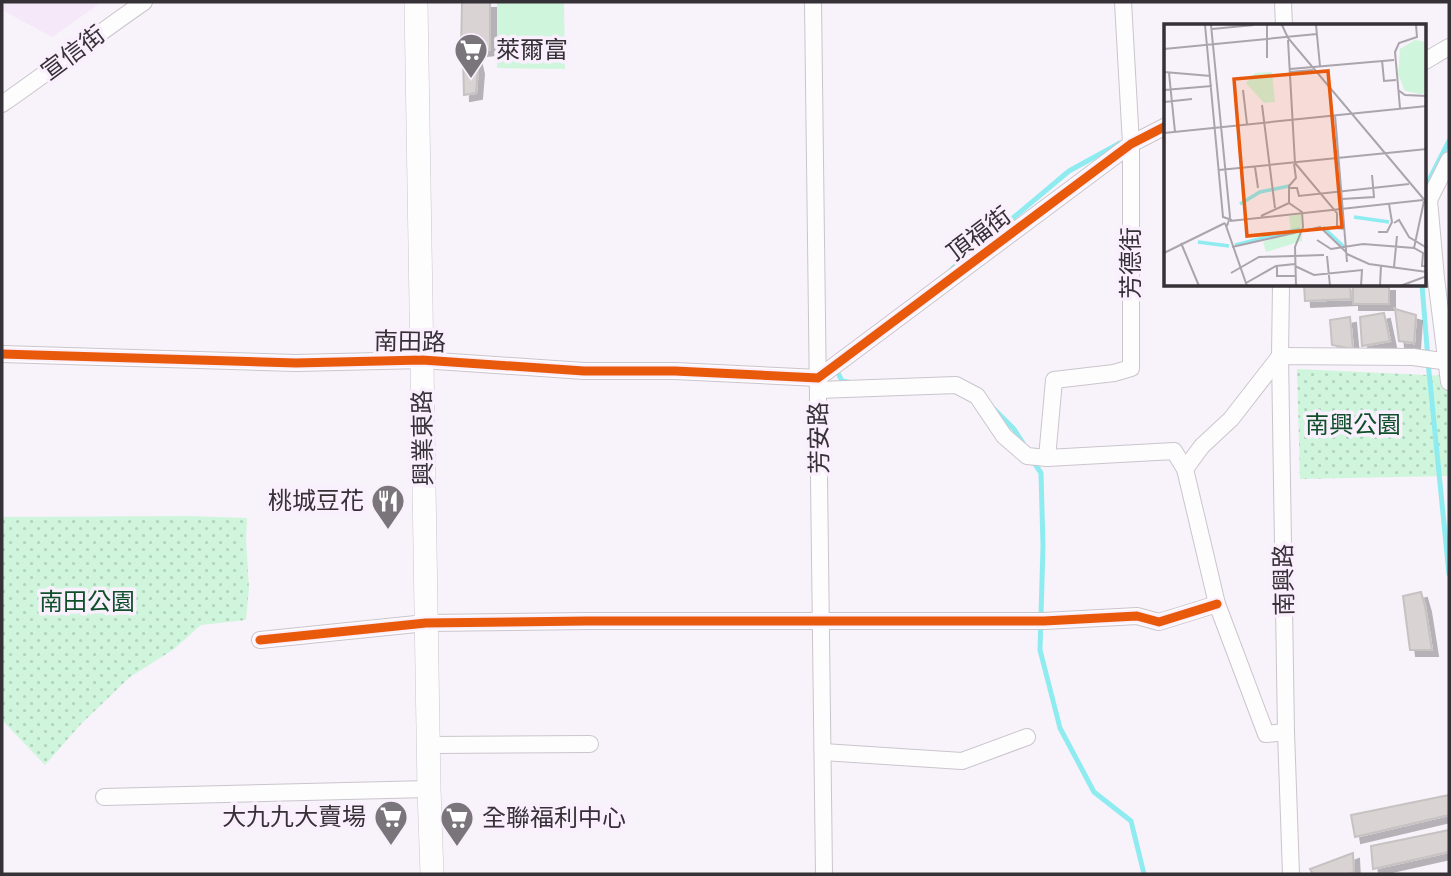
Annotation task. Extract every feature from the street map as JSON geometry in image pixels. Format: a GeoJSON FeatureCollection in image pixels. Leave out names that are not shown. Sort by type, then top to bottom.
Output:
{"type":"FeatureCollection","features":[{"type":"Feature","properties":{"kind":"street","name":"宣信街"},"geometry":{"type":"LineString","coordinates":[[2,104],[144,2]]}},
{"type":"Feature","properties":{"kind":"street","name":"興業東路"},"geometry":{"type":"LineString","coordinates":[[416,2],[432,874]]}},
{"type":"Feature","properties":{"kind":"street","name":"芳安路"},"geometry":{"type":"LineString","coordinates":[[813,2],[824,874]]}},
{"type":"Feature","properties":{"kind":"street","name":"芳德街"},"geometry":{"type":"LineString","coordinates":[[1048,458],[1054,380],[1114,373],[1131,368],[1131,144],[1123,2]]}},
{"type":"Feature","properties":{"kind":"street"},"geometry":{"type":"LineString","coordinates":[[1283,2],[1283,24]]}},
{"type":"Feature","properties":{"kind":"street"},"geometry":{"type":"LineString","coordinates":[[1426,60],[1449,47]]}},
{"type":"Feature","properties":{"kind":"street","name":"頂福街"},"geometry":{"type":"LineString","coordinates":[[818,384],[1131,144],[1164,127]]}},
{"type":"Feature","properties":{"kind":"street"},"geometry":{"type":"LineString","coordinates":[[1449,160],[1429,200],[1449,382]]}},
{"type":"Feature","properties":{"kind":"street","name":"南興路"},"geometry":{"type":"LineString","coordinates":[[1281,287],[1286,732],[1291,874]]}},
{"type":"Feature","properties":{"kind":"street","name":"南田路"},"geometry":{"type":"LineString","coordinates":[[2,354],[296,363],[422,360],[584,371],[675,371],[818,384],[956,385],[978,396],[1004,436],[1027,456],[1048,458]]}},
{"type":"Feature","properties":{"kind":"street"},"geometry":{"type":"LineString","coordinates":[[1185,469],[1202,446],[1231,419],[1280,356],[1413,357],[1448,362]]}},
{"type":"Feature","properties":{"kind":"street"},"geometry":{"type":"LineString","coordinates":[[1048,458],[1174,451],[1185,469],[1217,604],[1266,734],[1286,732]]}},
{"type":"Feature","properties":{"kind":"street"},"geometry":{"type":"LineString","coordinates":[[261,640],[426,623],[1044,621],[1137,616],[1160,622],[1217,604]]}},
{"type":"Feature","properties":{"kind":"street"},"geometry":{"type":"LineString","coordinates":[[823,752],[962,761],[1027,737]]}},
{"type":"Feature","properties":{"kind":"street"},"geometry":{"type":"LineString","coordinates":[[428,745],[590,744]]}},
{"type":"Feature","properties":{"kind":"street"},"geometry":{"type":"LineString","coordinates":[[104,797],[429,789]]}},
{"type":"Feature","properties":{"kind":"shaded area"},"geometry":{"type":"Polygon","coordinates":[[[2,2],[102,2],[52,37],[2,10],[2,2]]]}},
{"type":"Feature","properties":{"kind":"green space"},"geometry":{"type":"Polygon","coordinates":[[[497,2],[564,2],[565,69],[497,68],[497,2]]]}},
{"type":"Feature","properties":{"kind":"green space","name":"南興公園"},"geometry":{"type":"Polygon","coordinates":[[[1297,369],[1449,376],[1449,476],[1300,479],[1297,369]]]}},
{"type":"Feature","properties":{"kind":"green space","name":"南田公園"},"geometry":{"type":"Polygon","coordinates":[[[2,517],[247,518],[249,588],[246,620],[201,625],[174,649],[130,677],[81,724],[45,765],[2,720],[2,517]]]}},
{"type":"Feature","properties":{"kind":"building"},"geometry":{"type":"Polygon","coordinates":[[[462,2],[490,2],[490,49],[461,52],[462,2]]]}},
{"type":"Feature","properties":{"kind":"building","name":"萊爾富"},"geometry":{"type":"Polygon","coordinates":[[[475,55],[478,68],[476,93],[464,95],[463,58],[475,55]]]}},
{"type":"Feature","properties":{"kind":"building"},"geometry":{"type":"Polygon","coordinates":[[[1304,287],[1350,287],[1351,299],[1305,301],[1304,287]]]}},
{"type":"Feature","properties":{"kind":"building"},"geometry":{"type":"Polygon","coordinates":[[[1353,287],[1389,287],[1389,304],[1353,304],[1353,287]]]}},
{"type":"Feature","properties":{"kind":"building"},"geometry":{"type":"Polygon","coordinates":[[[1395,309],[1416,315],[1414,343],[1399,341],[1395,309]]]}},
{"type":"Feature","properties":{"kind":"building"},"geometry":{"type":"Polygon","coordinates":[[[1384,313],[1390,341],[1362,346],[1360,317],[1384,313]]]}},
{"type":"Feature","properties":{"kind":"building"},"geometry":{"type":"Polygon","coordinates":[[[1350,317],[1353,349],[1332,345],[1330,320],[1350,317]]]}},
{"type":"Feature","properties":{"kind":"building"},"geometry":{"type":"Polygon","coordinates":[[[1421,592],[1432,650],[1410,650],[1403,596],[1421,592]]]}},
{"type":"Feature","properties":{"kind":"building"},"geometry":{"type":"Polygon","coordinates":[[[1449,795],[1449,815],[1355,837],[1351,815],[1449,795]]]}},
{"type":"Feature","properties":{"kind":"building"},"geometry":{"type":"Polygon","coordinates":[[[1449,830],[1449,852],[1373,869],[1371,846],[1449,830]]]}},
{"type":"Feature","properties":{"kind":"building"},"geometry":{"type":"Polygon","coordinates":[[[1353,853],[1354,872],[1313,874],[1310,869],[1353,853]]]}},
{"type":"Feature","properties":{"kind":"waterway"},"geometry":{"type":"LineString","coordinates":[[1426,186],[1449,141]]}},
{"type":"Feature","properties":{"kind":"waterway"},"geometry":{"type":"LineString","coordinates":[[952,269],[1069,171],[1120,143]]}},
{"type":"Feature","properties":{"kind":"waterway"},"geometry":{"type":"LineString","coordinates":[[1422,287],[1449,574]]}},
{"type":"Feature","properties":{"kind":"waterway"},"geometry":{"type":"LineString","coordinates":[[835,367],[842,381],[848,382]]}},
{"type":"Feature","properties":{"kind":"waterway"},"geometry":{"type":"LineString","coordinates":[[993,408],[1014,429],[1023,443]]}},
{"type":"Feature","properties":{"kind":"waterway"},"geometry":{"type":"LineString","coordinates":[[1033,461],[1041,473],[1043,546],[1040,650],[1060,728],[1094,792],[1131,821],[1144,874]]}},
{"type":"Feature","properties":{"kind":"cycle path"},"geometry":{"type":"LineString","coordinates":[[2,354],[296,363],[422,360],[584,371],[675,371],[818,378],[1131,144],[1164,127]]}},
{"type":"Feature","properties":{"kind":"cycle path"},"geometry":{"type":"LineString","coordinates":[[260,640],[426,623],[1044,621],[1137,616],[1159,622],[1217,604]]}},
{"type":"Feature","properties":{"kind":"place","name":"萊爾富"},"geometry":{"type":"Point","coordinates":[471,80]}},
{"type":"Feature","properties":{"kind":"place","name":"桃城豆花"},"geometry":{"type":"Point","coordinates":[388,531]}},
{"type":"Feature","properties":{"kind":"place","name":"大九九大賣場"},"geometry":{"type":"Point","coordinates":[391,847]}},
{"type":"Feature","properties":{"kind":"place","name":"全聯福利中心"},"geometry":{"type":"Point","coordinates":[457,848]}}]}
